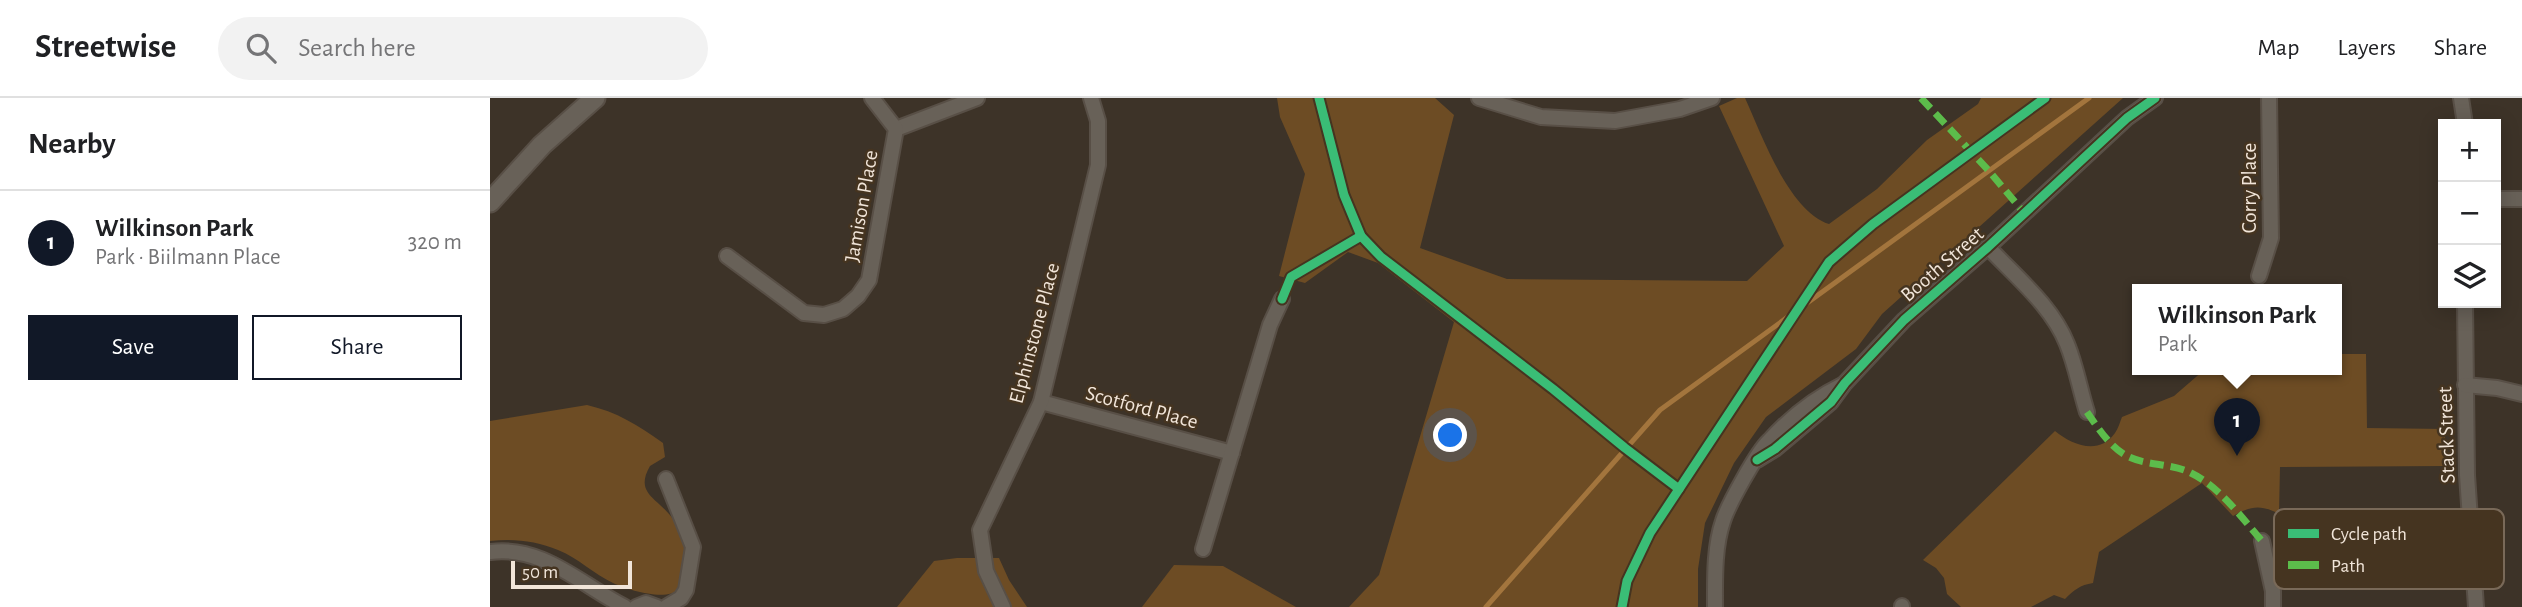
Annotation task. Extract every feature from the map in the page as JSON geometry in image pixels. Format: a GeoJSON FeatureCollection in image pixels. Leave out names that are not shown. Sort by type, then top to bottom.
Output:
{"type":"FeatureCollection","features":[{"type":"Feature","properties":{"kind":"street"},"geometry":{"type":"LineString","coordinates":[[490,202],[542,145],[595,98]]}},
{"type":"Feature","properties":{"kind":"street","name":"Jamison Place"},"geometry":{"type":"LineString","coordinates":[[727,256],[804,313],[824,315],[843,309],[858,296],[869,281],[896,129],[872,98]]}},
{"type":"Feature","properties":{"kind":"street"},"geometry":{"type":"LineString","coordinates":[[896,129],[977,98]]}},
{"type":"Feature","properties":{"kind":"street","name":"Elphinstone Place"},"geometry":{"type":"LineString","coordinates":[[1003,607],[986,571],[980,530],[1041,402],[1098,166],[1098,121],[1091,98]]}},
{"type":"Feature","properties":{"kind":"street"},"geometry":{"type":"LineString","coordinates":[[1479,98],[1541,117],[1615,121],[1679,109],[1712,98]]}},
{"type":"Feature","properties":{"kind":"street","name":"Booth Street"},"geometry":{"type":"LineString","coordinates":[[1715,607],[1717,555],[1723,521],[1767,442],[1822,394],[1845,383],[1904,320],[1989,247],[2127,118],[2155,98]]}},
{"type":"Feature","properties":{"kind":"street","name":"Corry Place"},"geometry":{"type":"LineString","coordinates":[[2259,276],[2271,238],[2269,98]]}},
{"type":"Feature","properties":{"kind":"street"},"geometry":{"type":"LineString","coordinates":[[2461,98],[2464,119]]}},
{"type":"Feature","properties":{"kind":"street"},"geometry":{"type":"LineString","coordinates":[[2501,199],[2522,199]]}},
{"type":"Feature","properties":{"kind":"street"},"geometry":{"type":"LineString","coordinates":[[1989,247],[2040,302],[2067,342],[2087,412]]}},
{"type":"Feature","properties":{"kind":"street"},"geometry":{"type":"LineString","coordinates":[[1203,549],[1270,325],[1282,299]]}},
{"type":"Feature","properties":{"kind":"street","name":"Stack Street"},"geometry":{"type":"LineString","coordinates":[[2465,308],[2469,509]]}},
{"type":"Feature","properties":{"kind":"street"},"geometry":{"type":"LineString","coordinates":[[2465,385],[2522,394]]}},
{"type":"Feature","properties":{"kind":"street","name":"Scotford Place"},"geometry":{"type":"LineString","coordinates":[[1041,402],[1232,453]]}},
{"type":"Feature","properties":{"kind":"street"},"geometry":{"type":"LineString","coordinates":[[666,479],[693,547],[686,590],[681,598],[666,607]]}},
{"type":"Feature","properties":{"kind":"street"},"geometry":{"type":"LineString","coordinates":[[2262,541],[2273,592],[2273,607]]}},
{"type":"Feature","properties":{"kind":"street"},"geometry":{"type":"LineString","coordinates":[[490,552],[510,552],[540,558],[559,566],[625,607]]}},
{"type":"Feature","properties":{"kind":"street","name":"Stack Street"},"geometry":{"type":"LineString","coordinates":[[2475,589],[2476,607]]}},
{"type":"Feature","properties":{"kind":"street"},"geometry":{"type":"LineString","coordinates":[[636,607],[646,603],[657,607]]}},
{"type":"Feature","properties":{"kind":"shaded area"},"geometry":{"type":"Polygon","coordinates":[[[1277,98],[1435,98],[1454,115],[1420,248],[1507,279],[1747,281],[1784,246],[1719,106],[1737,98],[1745,98],[1768,150],[1789,188],[1814,216],[1829,224],[1877,189],[1927,140],[1978,104],[1981,98],[2123,98],[1882,314],[1856,349],[1766,417],[1734,463],[1705,523],[1698,569],[1698,607],[1349,607],[1379,575],[1454,322],[1378,263],[1348,252],[1305,283],[1279,276],[1305,174],[1280,117],[1277,98]]]}},
{"type":"Feature","properties":{"kind":"shaded area"},"geometry":{"type":"Polygon","coordinates":[[[2342,354],[2366,354],[2367,428],[2445,429],[2445,466],[2280,467],[2279,509],[2274,509],[2274,512],[2256,508],[2233,516],[2202,483],[2099,552],[2093,583],[2078,588],[2065,599],[2054,595],[2031,607],[1961,607],[1947,594],[1944,578],[1936,568],[1923,560],[2055,431],[2077,444],[2101,444],[2115,433],[2122,417],[2174,396],[2198,375],[2342,375],[2342,354]]]}},
{"type":"Feature","properties":{"kind":"shaded area"},"geometry":{"type":"Polygon","coordinates":[[[587,405],[627,420],[663,443],[665,457],[650,466],[645,482],[649,493],[673,519],[684,544],[687,558],[685,577],[679,589],[673,593],[647,594],[620,586],[565,553],[542,544],[516,540],[490,541],[490,421],[587,405]]]}},
{"type":"Feature","properties":{"kind":"shaded area"},"geometry":{"type":"Polygon","coordinates":[[[999,558],[1009,580],[1027,607],[897,607],[934,561],[999,558]]]}},
{"type":"Feature","properties":{"kind":"shaded area"},"geometry":{"type":"Polygon","coordinates":[[[1174,565],[1223,566],[1296,607],[1142,607],[1174,565]]]}},
{"type":"Feature","properties":{"kind":"waterway"},"geometry":{"type":"LineString","coordinates":[[1486,607],[1660,410],[2089,98]]}},
{"type":"Feature","properties":{"kind":"marked path"},"geometry":{"type":"LineString","coordinates":[[1921,98],[2025,214]]}},
{"type":"Feature","properties":{"kind":"marked path"},"geometry":{"type":"LineString","coordinates":[[2087,412],[2100,431],[2127,456],[2183,470],[2202,479],[2230,503],[2262,541]]}},
{"type":"Feature","properties":{"kind":"cycle path"},"geometry":{"type":"LineString","coordinates":[[1319,98],[1344,195],[1361,236],[1381,257],[1679,489]]}},
{"type":"Feature","properties":{"kind":"cycle path"},"geometry":{"type":"LineString","coordinates":[[1622,607],[1627,581],[1650,533],[1829,262],[1873,224],[2045,98]]}},
{"type":"Feature","properties":{"kind":"cycle path"},"geometry":{"type":"LineString","coordinates":[[1757,460],[1775,449],[1831,402],[1845,383],[1904,320],[1988,247],[2127,118],[2155,98]]}},
{"type":"Feature","properties":{"kind":"cycle path"},"geometry":{"type":"LineString","coordinates":[[1282,299],[1291,277],[1361,236]]}},
{"type":"Feature","properties":{"kind":"place","name":"Wilkinson Park"},"geometry":{"type":"Point","coordinates":[2237,456]}}]}
